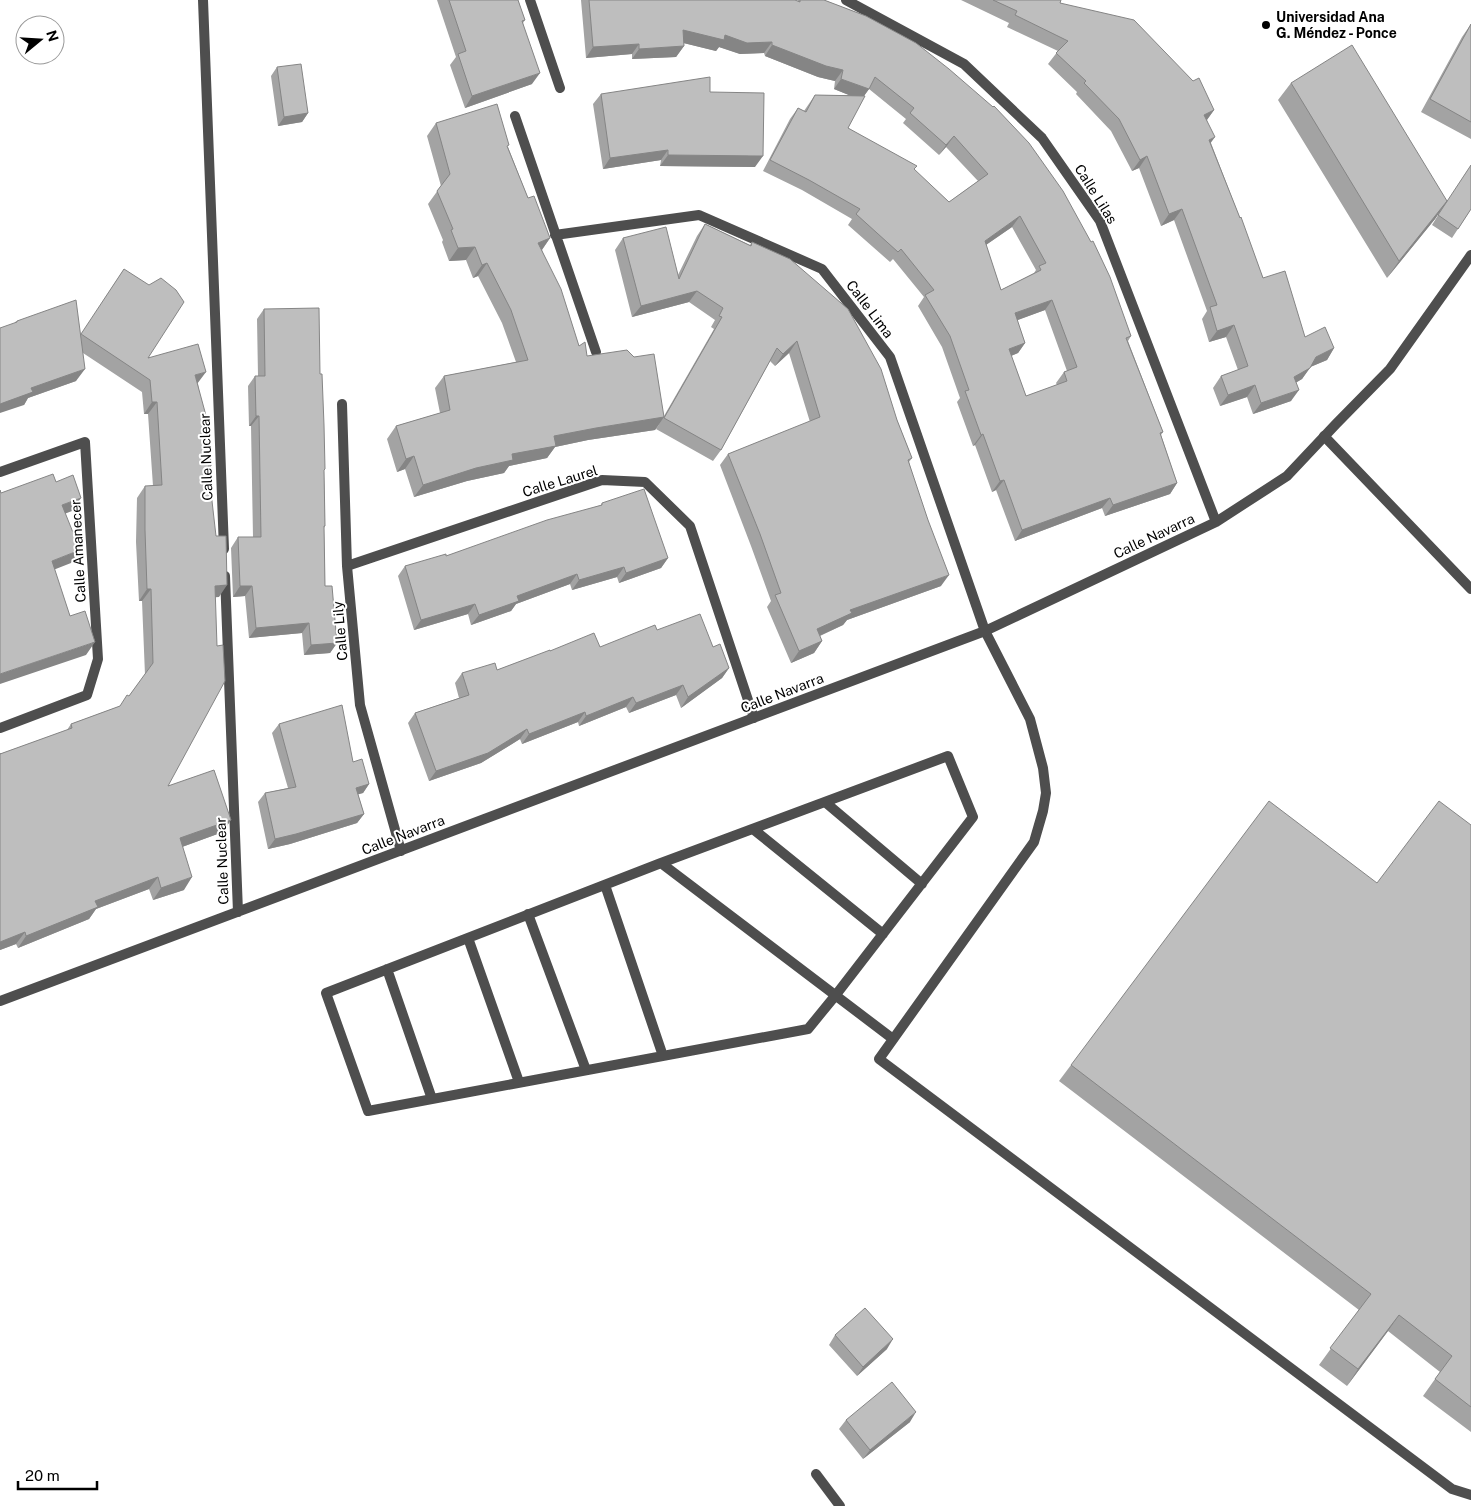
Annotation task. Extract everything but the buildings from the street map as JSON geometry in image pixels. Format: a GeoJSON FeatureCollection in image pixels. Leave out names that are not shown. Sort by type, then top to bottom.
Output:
{"type":"FeatureCollection","features":[{"type":"Feature","properties":{"kind":"street","name":"Calle Nuclear"},"geometry":{"type":"LineString","coordinates":[[203,0],[238,912]]}},
{"type":"Feature","properties":{"kind":"street"},"geometry":{"type":"LineString","coordinates":[[530,0],[560,88]]}},
{"type":"Feature","properties":{"kind":"street","name":"Calle Lilas"},"geometry":{"type":"LineString","coordinates":[[846,0],[964,64],[1042,138],[1047,145],[1100,221],[1216,522]]}},
{"type":"Feature","properties":{"kind":"street"},"geometry":{"type":"LineString","coordinates":[[515,116],[596,352]]}},
{"type":"Feature","properties":{"kind":"street","name":"Calle Lima"},"geometry":{"type":"LineString","coordinates":[[555,236],[699,215],[822,269],[890,357],[984,631],[1030,719],[1043,768],[1046,793],[1034,842],[879,1059],[1452,1489],[1471,1495]]}},
{"type":"Feature","properties":{"kind":"street","name":"Calle Navarra"},"geometry":{"type":"LineString","coordinates":[[0,1001],[984,631],[1216,522],[1287,476],[1390,369],[1471,255]]}},
{"type":"Feature","properties":{"kind":"street","name":"Calle Lily"},"geometry":{"type":"LineString","coordinates":[[342,404],[347,566],[360,705],[401,851]]}},
{"type":"Feature","properties":{"kind":"street"},"geometry":{"type":"LineString","coordinates":[[1324,436],[1471,589]]}},
{"type":"Feature","properties":{"kind":"street","name":"Calle Amanecer"},"geometry":{"type":"LineString","coordinates":[[0,472],[85,442],[98,659],[87,694],[0,728]]}},
{"type":"Feature","properties":{"kind":"street","name":"Calle Laurel"},"geometry":{"type":"LineString","coordinates":[[347,566],[602,480],[645,482],[690,526],[754,718]]}},
{"type":"Feature","properties":{"kind":"street"},"geometry":{"type":"LineString","coordinates":[[948,756],[973,817],[836,996],[808,1029],[368,1111],[326,993],[661,863],[825,802],[948,756]]}},
{"type":"Feature","properties":{"kind":"street"},"geometry":{"type":"LineString","coordinates":[[825,802],[922,884]]}},
{"type":"Feature","properties":{"kind":"street"},"geometry":{"type":"LineString","coordinates":[[753,829],[883,934]]}},
{"type":"Feature","properties":{"kind":"street"},"geometry":{"type":"LineString","coordinates":[[661,863],[893,1039]]}},
{"type":"Feature","properties":{"kind":"street"},"geometry":{"type":"LineString","coordinates":[[605,885],[663,1056]]}},
{"type":"Feature","properties":{"kind":"street"},"geometry":{"type":"LineString","coordinates":[[528,914],[586,1070]]}},
{"type":"Feature","properties":{"kind":"street"},"geometry":{"type":"LineString","coordinates":[[468,938],[519,1082]]}},
{"type":"Feature","properties":{"kind":"street"},"geometry":{"type":"LineString","coordinates":[[387,969],[432,1099]]}},
{"type":"Feature","properties":{"kind":"street"},"geometry":{"type":"LineString","coordinates":[[816,1474],[840,1506]]}},
{"type":"Feature","properties":{"kind":"place","name":"Universidad Ana G. Méndez - Ponce"},"geometry":{"type":"Point","coordinates":[1266,25]}}]}
